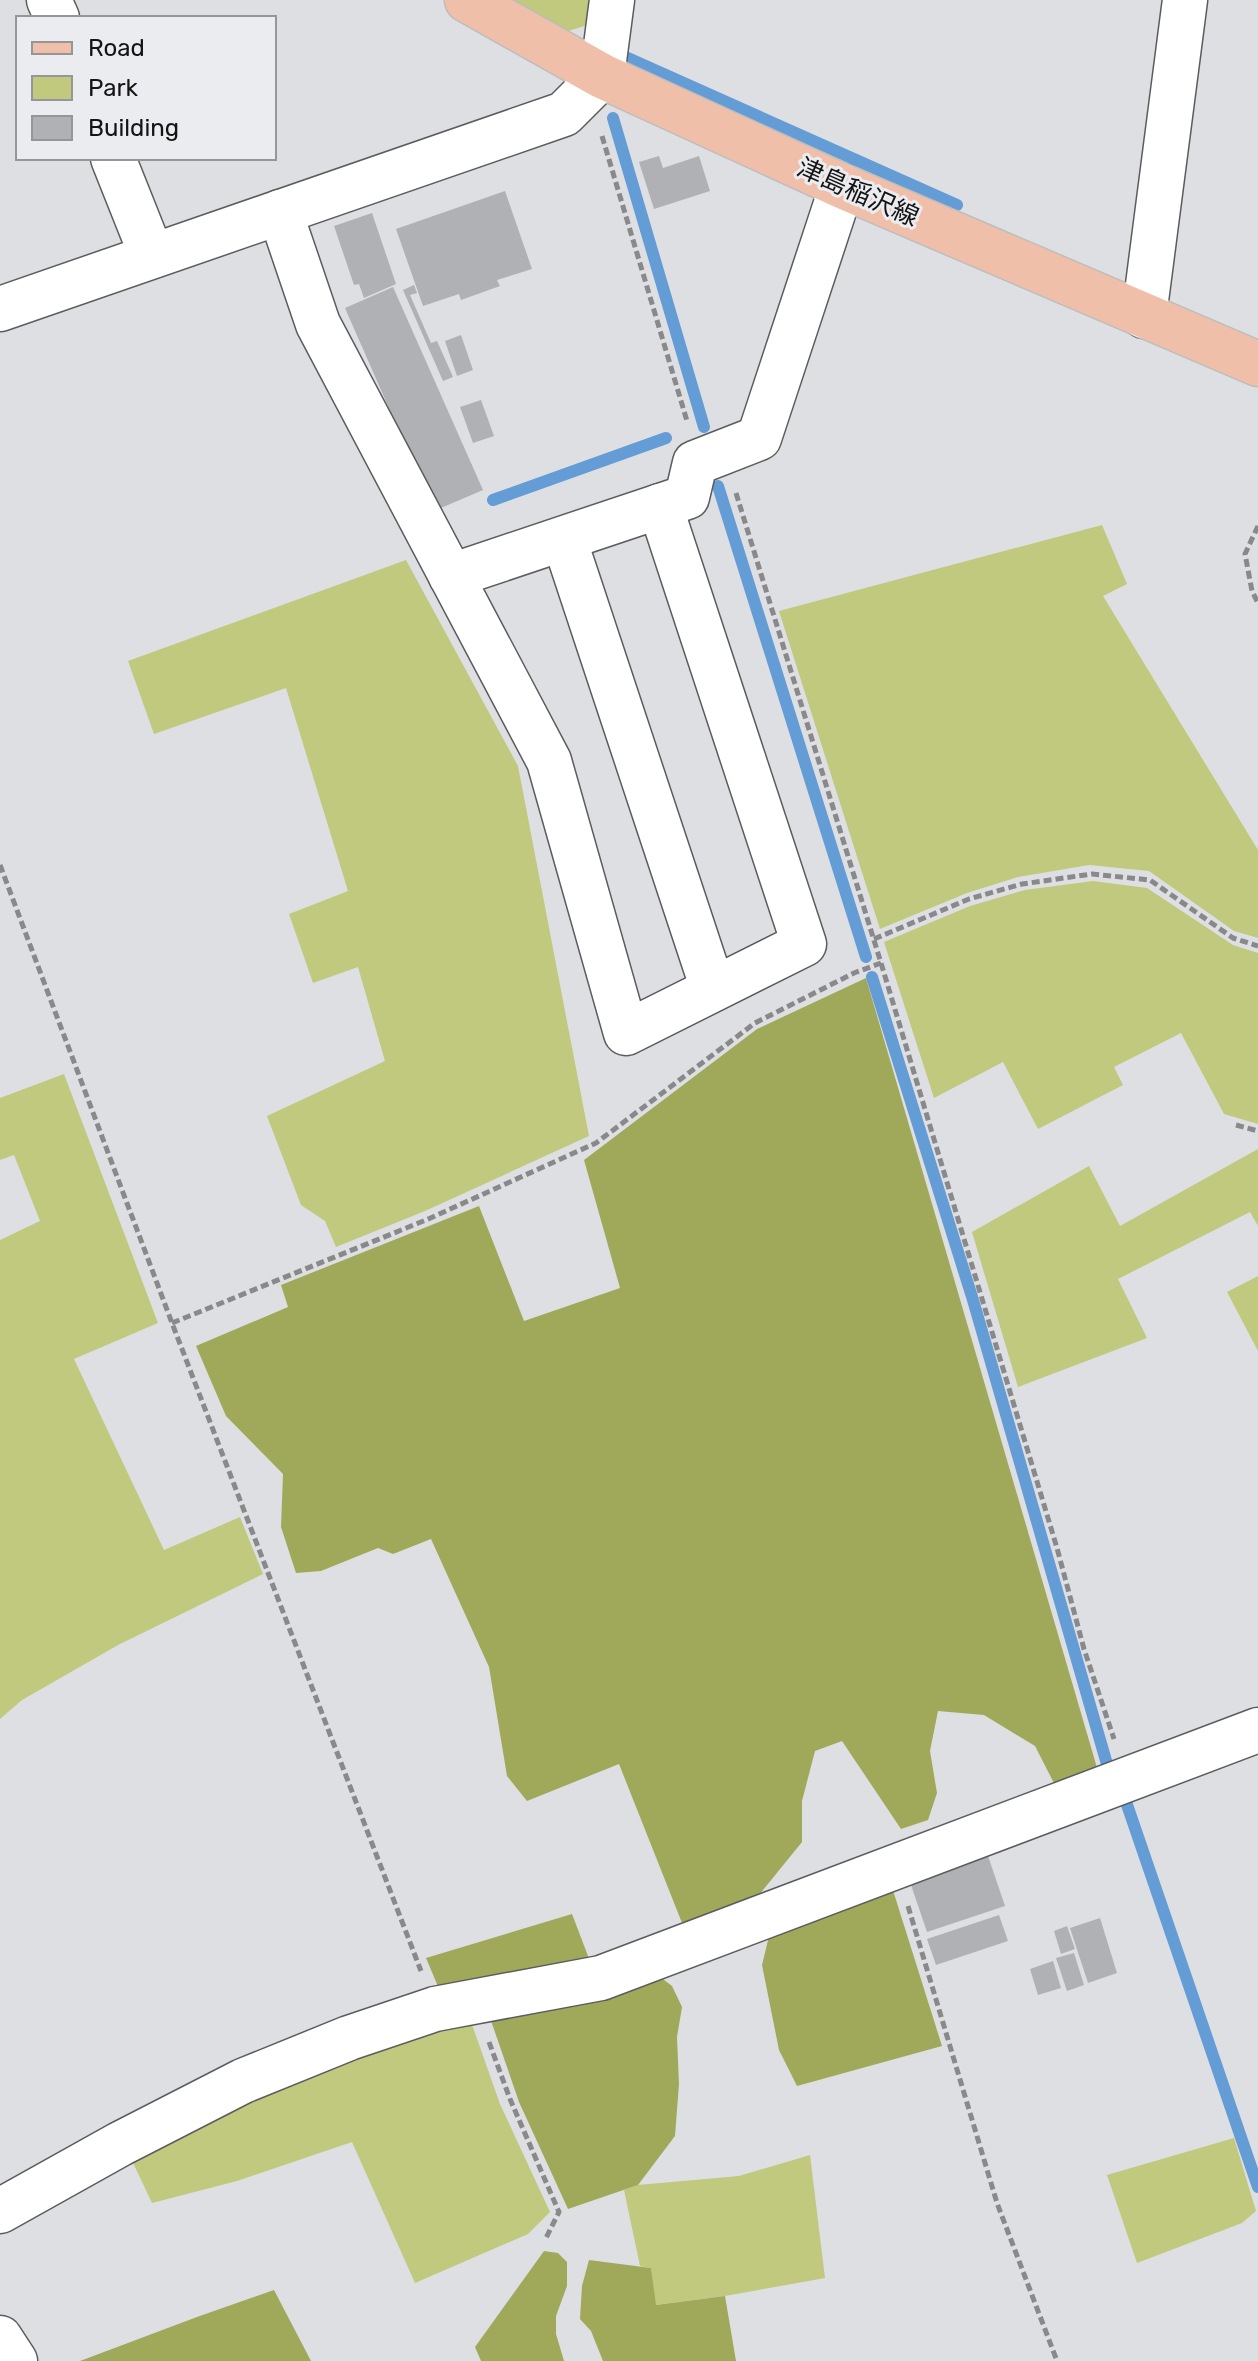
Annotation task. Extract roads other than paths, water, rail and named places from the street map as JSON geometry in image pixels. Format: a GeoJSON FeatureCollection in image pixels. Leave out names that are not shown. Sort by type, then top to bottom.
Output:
{"type":"FeatureCollection","features":[{"type":"Feature","properties":{"kind":"main road","name":"津島稲沢線"},"geometry":{"type":"LineString","coordinates":[[467,0],[602,76],[842,186],[1258,364]]}},
{"type":"Feature","properties":{"kind":"street"},"geometry":{"type":"LineString","coordinates":[[0,309],[564,114],[602,76],[612,0]]}},
{"type":"Feature","properties":{"kind":"street"},"geometry":{"type":"LineString","coordinates":[[1144,316],[1185,0]]}},
{"type":"Feature","properties":{"kind":"street"},"geometry":{"type":"LineString","coordinates":[[114,160],[152,256]]}},
{"type":"Feature","properties":{"kind":"street"},"geometry":{"type":"LineString","coordinates":[[451,576],[687,497],[695,463],[759,438],[842,186]]}},
{"type":"Feature","properties":{"kind":"street"},"geometry":{"type":"LineString","coordinates":[[280,212],[318,324],[549,761],[626,1033],[804,944],[660,506]]}},
{"type":"Feature","properties":{"kind":"street"},"geometry":{"type":"LineString","coordinates":[[564,539],[713,989]]}},
{"type":"Feature","properties":{"kind":"street"},"geometry":{"type":"LineString","coordinates":[[0,2211],[120,2144],[243,2081],[349,2038],[455,2006],[601,1978],[1258,1730]]}},
{"type":"Feature","properties":{"kind":"street"},"geometry":{"type":"LineString","coordinates":[[0,2338],[15,2361]]}},
{"type":"Feature","properties":{"kind":"waterway"},"geometry":{"type":"LineString","coordinates":[[622,46],[621,55],[957,205]]}},
{"type":"Feature","properties":{"kind":"waterway"},"geometry":{"type":"LineString","coordinates":[[613,118],[704,427]]}},
{"type":"Feature","properties":{"kind":"waterway"},"geometry":{"type":"LineString","coordinates":[[493,500],[666,438]]}},
{"type":"Feature","properties":{"kind":"waterway"},"geometry":{"type":"LineString","coordinates":[[718,486],[866,957]]}},
{"type":"Feature","properties":{"kind":"waterway"},"geometry":{"type":"LineString","coordinates":[[872,977],[973,1300],[1109,1771]]}},
{"type":"Feature","properties":{"kind":"waterway"},"geometry":{"type":"LineString","coordinates":[[1123,1793],[1258,2187]]}}]}
